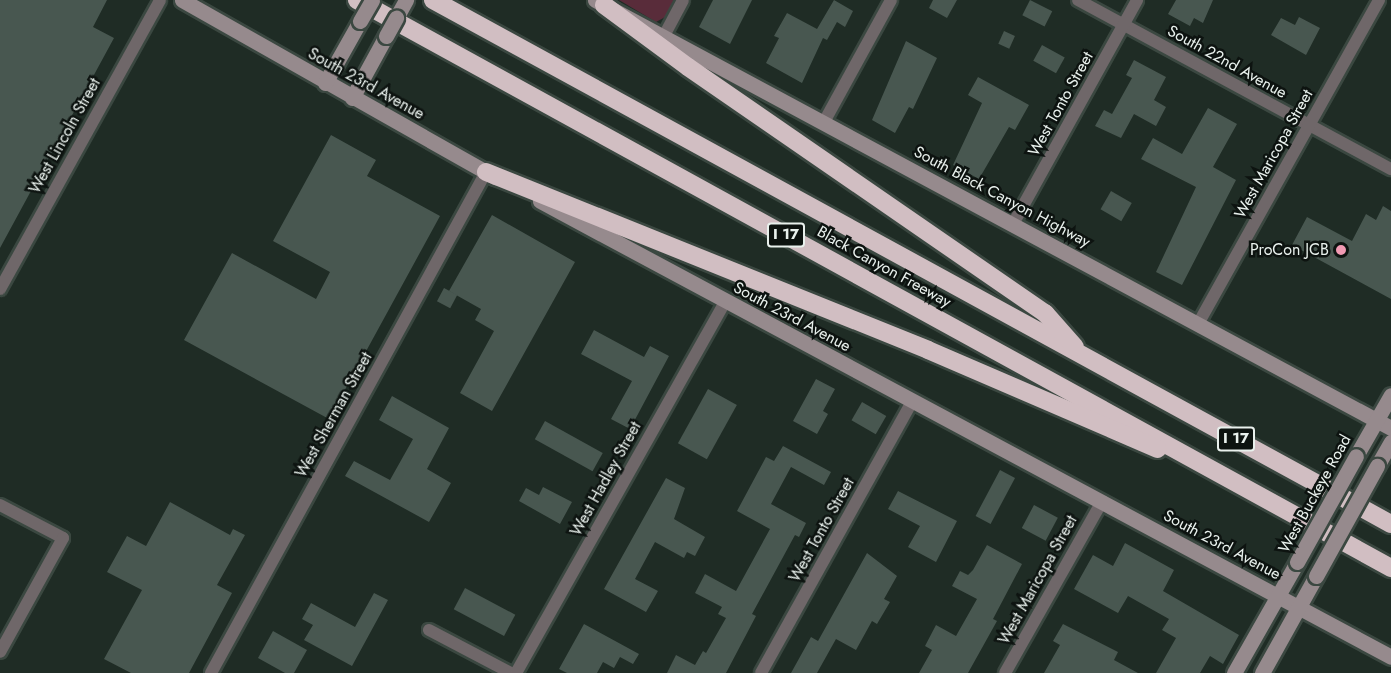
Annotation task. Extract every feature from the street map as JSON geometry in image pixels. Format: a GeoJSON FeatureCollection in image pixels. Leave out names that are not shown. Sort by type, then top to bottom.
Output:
{"type":"FeatureCollection","features":[{"type":"Feature","properties":{"kind":"highway","name":"Black Canyon Freeway"},"geometry":{"type":"LineString","coordinates":[[357,0],[1391,568]]}},
{"type":"Feature","properties":{"kind":"highway","name":"Black Canyon Freeway"},"geometry":{"type":"LineString","coordinates":[[432,0],[1391,524]]}},
{"type":"Feature","properties":{"kind":"highway"},"geometry":{"type":"LineString","coordinates":[[602,2],[688,67],[1045,314],[1082,355]]}},
{"type":"Feature","properties":{"kind":"highway"},"geometry":{"type":"LineString","coordinates":[[486,172],[928,350],[1142,444],[1214,470]]}},
{"type":"Feature","properties":{"kind":"main road","name":"South 23rd Avenue"},"geometry":{"type":"LineString","coordinates":[[182,0],[325,83],[725,302],[1391,657]]}},
{"type":"Feature","properties":{"kind":"main road"},"geometry":{"type":"LineString","coordinates":[[325,83],[372,0]]}},
{"type":"Feature","properties":{"kind":"main road"},"geometry":{"type":"LineString","coordinates":[[352,98],[406,0]]}},
{"type":"Feature","properties":{"kind":"main road","name":"South Black Canyon Highway"},"geometry":{"type":"LineString","coordinates":[[602,2],[1391,428]]}},
{"type":"Feature","properties":{"kind":"main road","name":"West Buckeye Road"},"geometry":{"type":"LineString","coordinates":[[1234,673],[1391,395]]}},
{"type":"Feature","properties":{"kind":"main road"},"geometry":{"type":"LineString","coordinates":[[1262,673],[1391,442]]}},
{"type":"Feature","properties":{"kind":"street","name":"West Lincoln Street"},"geometry":{"type":"LineString","coordinates":[[0,289],[160,0]]}},
{"type":"Feature","properties":{"kind":"street"},"geometry":{"type":"LineString","coordinates":[[665,34],[684,0]]}},
{"type":"Feature","properties":{"kind":"street"},"geometry":{"type":"LineString","coordinates":[[824,122],[891,0]]}},
{"type":"Feature","properties":{"kind":"street","name":"South 22nd Avenue"},"geometry":{"type":"LineString","coordinates":[[1078,0],[1391,169]]}},
{"type":"Feature","properties":{"kind":"street","name":"West Tonto Street"},"geometry":{"type":"LineString","coordinates":[[1013,224],[1137,0]]}},
{"type":"Feature","properties":{"kind":"street","name":"West Maricopa Street"},"geometry":{"type":"LineString","coordinates":[[1198,324],[1379,0]]}},
{"type":"Feature","properties":{"kind":"street","name":"West Sherman Street"},"geometry":{"type":"LineString","coordinates":[[211,673],[486,172]]}},
{"type":"Feature","properties":{"kind":"street","name":"West Hadley Street"},"geometry":{"type":"LineString","coordinates":[[516,673],[725,302]]}},
{"type":"Feature","properties":{"kind":"street","name":"West Tonto Street"},"geometry":{"type":"LineString","coordinates":[[761,673],[912,402]]}},
{"type":"Feature","properties":{"kind":"street","name":"West Maricopa Street"},"geometry":{"type":"LineString","coordinates":[[1005,673],[1101,503]]}},
{"type":"Feature","properties":{"kind":"street"},"geometry":{"type":"LineString","coordinates":[[0,505],[63,538],[0,652]]}},
{"type":"Feature","properties":{"kind":"street"},"geometry":{"type":"LineString","coordinates":[[429,630],[511,673]]}},
{"type":"Feature","properties":{"kind":"shaded area"},"geometry":{"type":"Polygon","coordinates":[[[619,0],[677,0],[667,16],[656,22],[619,0]]]}},
{"type":"Feature","properties":{"kind":"building"},"geometry":{"type":"Polygon","coordinates":[[[0,0],[107,0],[93,27],[114,38],[0,248],[0,0]]]}},
{"type":"Feature","properties":{"kind":"building"},"geometry":{"type":"Polygon","coordinates":[[[713,0],[752,0],[730,44],[699,27],[713,0]]]}},
{"type":"Feature","properties":{"kind":"building"},"geometry":{"type":"Polygon","coordinates":[[[834,0],[853,11],[845,27],[837,22],[827,40],[823,38],[802,83],[766,63],[779,38],[774,36],[787,13],[817,29],[834,0]]]}},
{"type":"Feature","properties":{"kind":"building"},"geometry":{"type":"Polygon","coordinates":[[[933,0],[957,0],[947,18],[929,8],[933,0]]]}},
{"type":"Feature","properties":{"kind":"building"},"geometry":{"type":"Polygon","coordinates":[[[1030,0],[1052,11],[1045,26],[1022,15],[1030,0]]]}},
{"type":"Feature","properties":{"kind":"building"},"geometry":{"type":"Polygon","coordinates":[[[1176,0],[1213,0],[1203,23],[1194,18],[1190,26],[1168,14],[1176,0]]]}},
{"type":"Feature","properties":{"kind":"building"},"geometry":{"type":"Polygon","coordinates":[[[1299,17],[1320,28],[1306,55],[1271,35],[1281,18],[1295,25],[1299,17]]]}},
{"type":"Feature","properties":{"kind":"building"},"geometry":{"type":"Polygon","coordinates":[[[1004,31],[1015,36],[1009,49],[998,44],[1004,31]]]}},
{"type":"Feature","properties":{"kind":"building"},"geometry":{"type":"Polygon","coordinates":[[[906,41],[937,58],[913,109],[909,107],[895,133],[872,120],[906,41]]]}},
{"type":"Feature","properties":{"kind":"building"},"geometry":{"type":"Polygon","coordinates":[[[1042,45],[1065,58],[1056,73],[1033,61],[1042,45]]]}},
{"type":"Feature","properties":{"kind":"building"},"geometry":{"type":"Polygon","coordinates":[[[1134,60],[1166,77],[1154,100],[1166,107],[1156,126],[1134,114],[1121,138],[1095,126],[1104,110],[1112,114],[1132,78],[1126,75],[1134,60]]]}},
{"type":"Feature","properties":{"kind":"building"},"geometry":{"type":"Polygon","coordinates":[[[978,77],[1029,105],[1015,130],[1009,127],[979,179],[953,165],[982,103],[968,95],[978,77]]]}},
{"type":"Feature","properties":{"kind":"building"},"geometry":{"type":"Polygon","coordinates":[[[1208,108],[1237,124],[1213,167],[1236,180],[1182,285],[1156,272],[1196,187],[1141,159],[1153,138],[1182,154],[1208,108]]]}},
{"type":"Feature","properties":{"kind":"building"},"geometry":{"type":"Polygon","coordinates":[[[331,135],[376,160],[367,176],[440,216],[329,419],[184,340],[232,253],[316,299],[330,272],[273,241],[331,135]]]}},
{"type":"Feature","properties":{"kind":"building"},"geometry":{"type":"Polygon","coordinates":[[[1111,191],[1132,203],[1121,221],[1100,209],[1111,191]]]}},
{"type":"Feature","properties":{"kind":"building"},"geometry":{"type":"Polygon","coordinates":[[[1383,206],[1391,211],[1391,299],[1292,245],[1307,217],[1352,241],[1366,214],[1376,220],[1383,206]]]}},
{"type":"Feature","properties":{"kind":"building"},"geometry":{"type":"Polygon","coordinates":[[[492,215],[575,262],[492,411],[460,393],[494,331],[475,320],[481,309],[449,291],[492,215]]]}},
{"type":"Feature","properties":{"kind":"building"},"geometry":{"type":"Polygon","coordinates":[[[444,288],[457,295],[450,308],[437,301],[444,288]]]}},
{"type":"Feature","properties":{"kind":"building"},"geometry":{"type":"Polygon","coordinates":[[[594,330],[644,357],[650,346],[669,356],[630,429],[611,419],[632,381],[581,354],[594,330]]]}},
{"type":"Feature","properties":{"kind":"building"},"geometry":{"type":"Polygon","coordinates":[[[816,379],[835,389],[823,411],[828,414],[817,434],[793,421],[816,379]]]}},
{"type":"Feature","properties":{"kind":"building"},"geometry":{"type":"Polygon","coordinates":[[[708,389],[737,405],[707,459],[678,443],[708,389]]]}},
{"type":"Feature","properties":{"kind":"building"},"geometry":{"type":"Polygon","coordinates":[[[392,396],[449,428],[427,469],[451,483],[429,522],[345,476],[354,461],[390,480],[413,439],[379,420],[392,396]]]}},
{"type":"Feature","properties":{"kind":"building"},"geometry":{"type":"Polygon","coordinates":[[[862,402],[886,416],[876,434],[852,420],[862,402]]]}},
{"type":"Feature","properties":{"kind":"building"},"geometry":{"type":"Polygon","coordinates":[[[545,421],[603,453],[593,471],[535,439],[545,421]]]}},
{"type":"Feature","properties":{"kind":"building"},"geometry":{"type":"Polygon","coordinates":[[[783,446],[831,472],[824,485],[791,467],[771,504],[806,523],[799,537],[795,535],[752,614],[756,616],[726,673],[667,673],[676,655],[695,665],[703,651],[706,653],[726,618],[718,614],[722,607],[695,593],[705,574],[736,591],[770,529],[737,511],[766,457],[774,461],[783,446]]]}},
{"type":"Feature","properties":{"kind":"building"},"geometry":{"type":"Polygon","coordinates":[[[1000,470],[1015,478],[991,524],[976,516],[1000,470]]]}},
{"type":"Feature","properties":{"kind":"building"},"geometry":{"type":"Polygon","coordinates":[[[666,478],[685,488],[674,519],[705,537],[695,556],[687,552],[684,558],[655,542],[635,579],[658,591],[646,612],[604,589],[666,478]]]}},
{"type":"Feature","properties":{"kind":"building"},"geometry":{"type":"Polygon","coordinates":[[[543,487],[572,502],[560,524],[519,501],[526,488],[539,495],[543,487]]]}},
{"type":"Feature","properties":{"kind":"building"},"geometry":{"type":"Polygon","coordinates":[[[898,491],[957,521],[936,562],[908,547],[920,526],[888,509],[898,491]]]}},
{"type":"Feature","properties":{"kind":"building"},"geometry":{"type":"Polygon","coordinates":[[[170,502],[230,535],[233,529],[245,535],[217,585],[232,593],[189,673],[131,673],[104,659],[142,590],[107,572],[127,536],[146,546],[170,502]]]}},
{"type":"Feature","properties":{"kind":"building"},"geometry":{"type":"Polygon","coordinates":[[[1034,505],[1058,518],[1046,541],[1022,528],[1034,505]]]}},
{"type":"Feature","properties":{"kind":"building"},"geometry":{"type":"Polygon","coordinates":[[[1125,543],[1174,570],[1163,591],[1239,635],[1223,664],[1210,656],[1200,673],[1156,673],[1176,638],[1162,630],[1169,619],[1128,596],[1118,613],[1074,589],[1093,555],[1113,566],[1125,543]]]}},
{"type":"Feature","properties":{"kind":"building"},"geometry":{"type":"Polygon","coordinates":[[[987,545],[1022,564],[993,619],[997,621],[968,673],[919,673],[932,650],[925,646],[936,625],[956,636],[977,599],[952,586],[960,571],[968,575],[973,570],[987,545]]]}},
{"type":"Feature","properties":{"kind":"building"},"geometry":{"type":"Polygon","coordinates":[[[867,553],[897,576],[884,599],[890,602],[877,624],[872,621],[856,650],[836,639],[817,673],[791,673],[811,637],[818,641],[867,553]]]}},
{"type":"Feature","properties":{"kind":"building"},"geometry":{"type":"Polygon","coordinates":[[[465,588],[515,615],[504,636],[454,609],[465,588]]]}},
{"type":"Feature","properties":{"kind":"building"},"geometry":{"type":"Polygon","coordinates":[[[374,593],[388,600],[352,666],[304,640],[313,625],[302,619],[311,603],[355,627],[374,593]]]}},
{"type":"Feature","properties":{"kind":"building"},"geometry":{"type":"Polygon","coordinates":[[[584,624],[639,654],[633,664],[620,657],[614,668],[603,662],[597,673],[567,673],[559,669],[584,624]]]}},
{"type":"Feature","properties":{"kind":"building"},"geometry":{"type":"Polygon","coordinates":[[[1063,624],[1118,652],[1114,660],[1138,673],[1044,673],[1060,645],[1053,641],[1063,624]]]}},
{"type":"Feature","properties":{"kind":"building"},"geometry":{"type":"Polygon","coordinates":[[[273,631],[307,650],[294,673],[285,673],[258,658],[273,631]]]}},
{"type":"Feature","properties":{"kind":"place","name":"ProCon JCB"},"geometry":{"type":"Point","coordinates":[1341,250]}}]}
